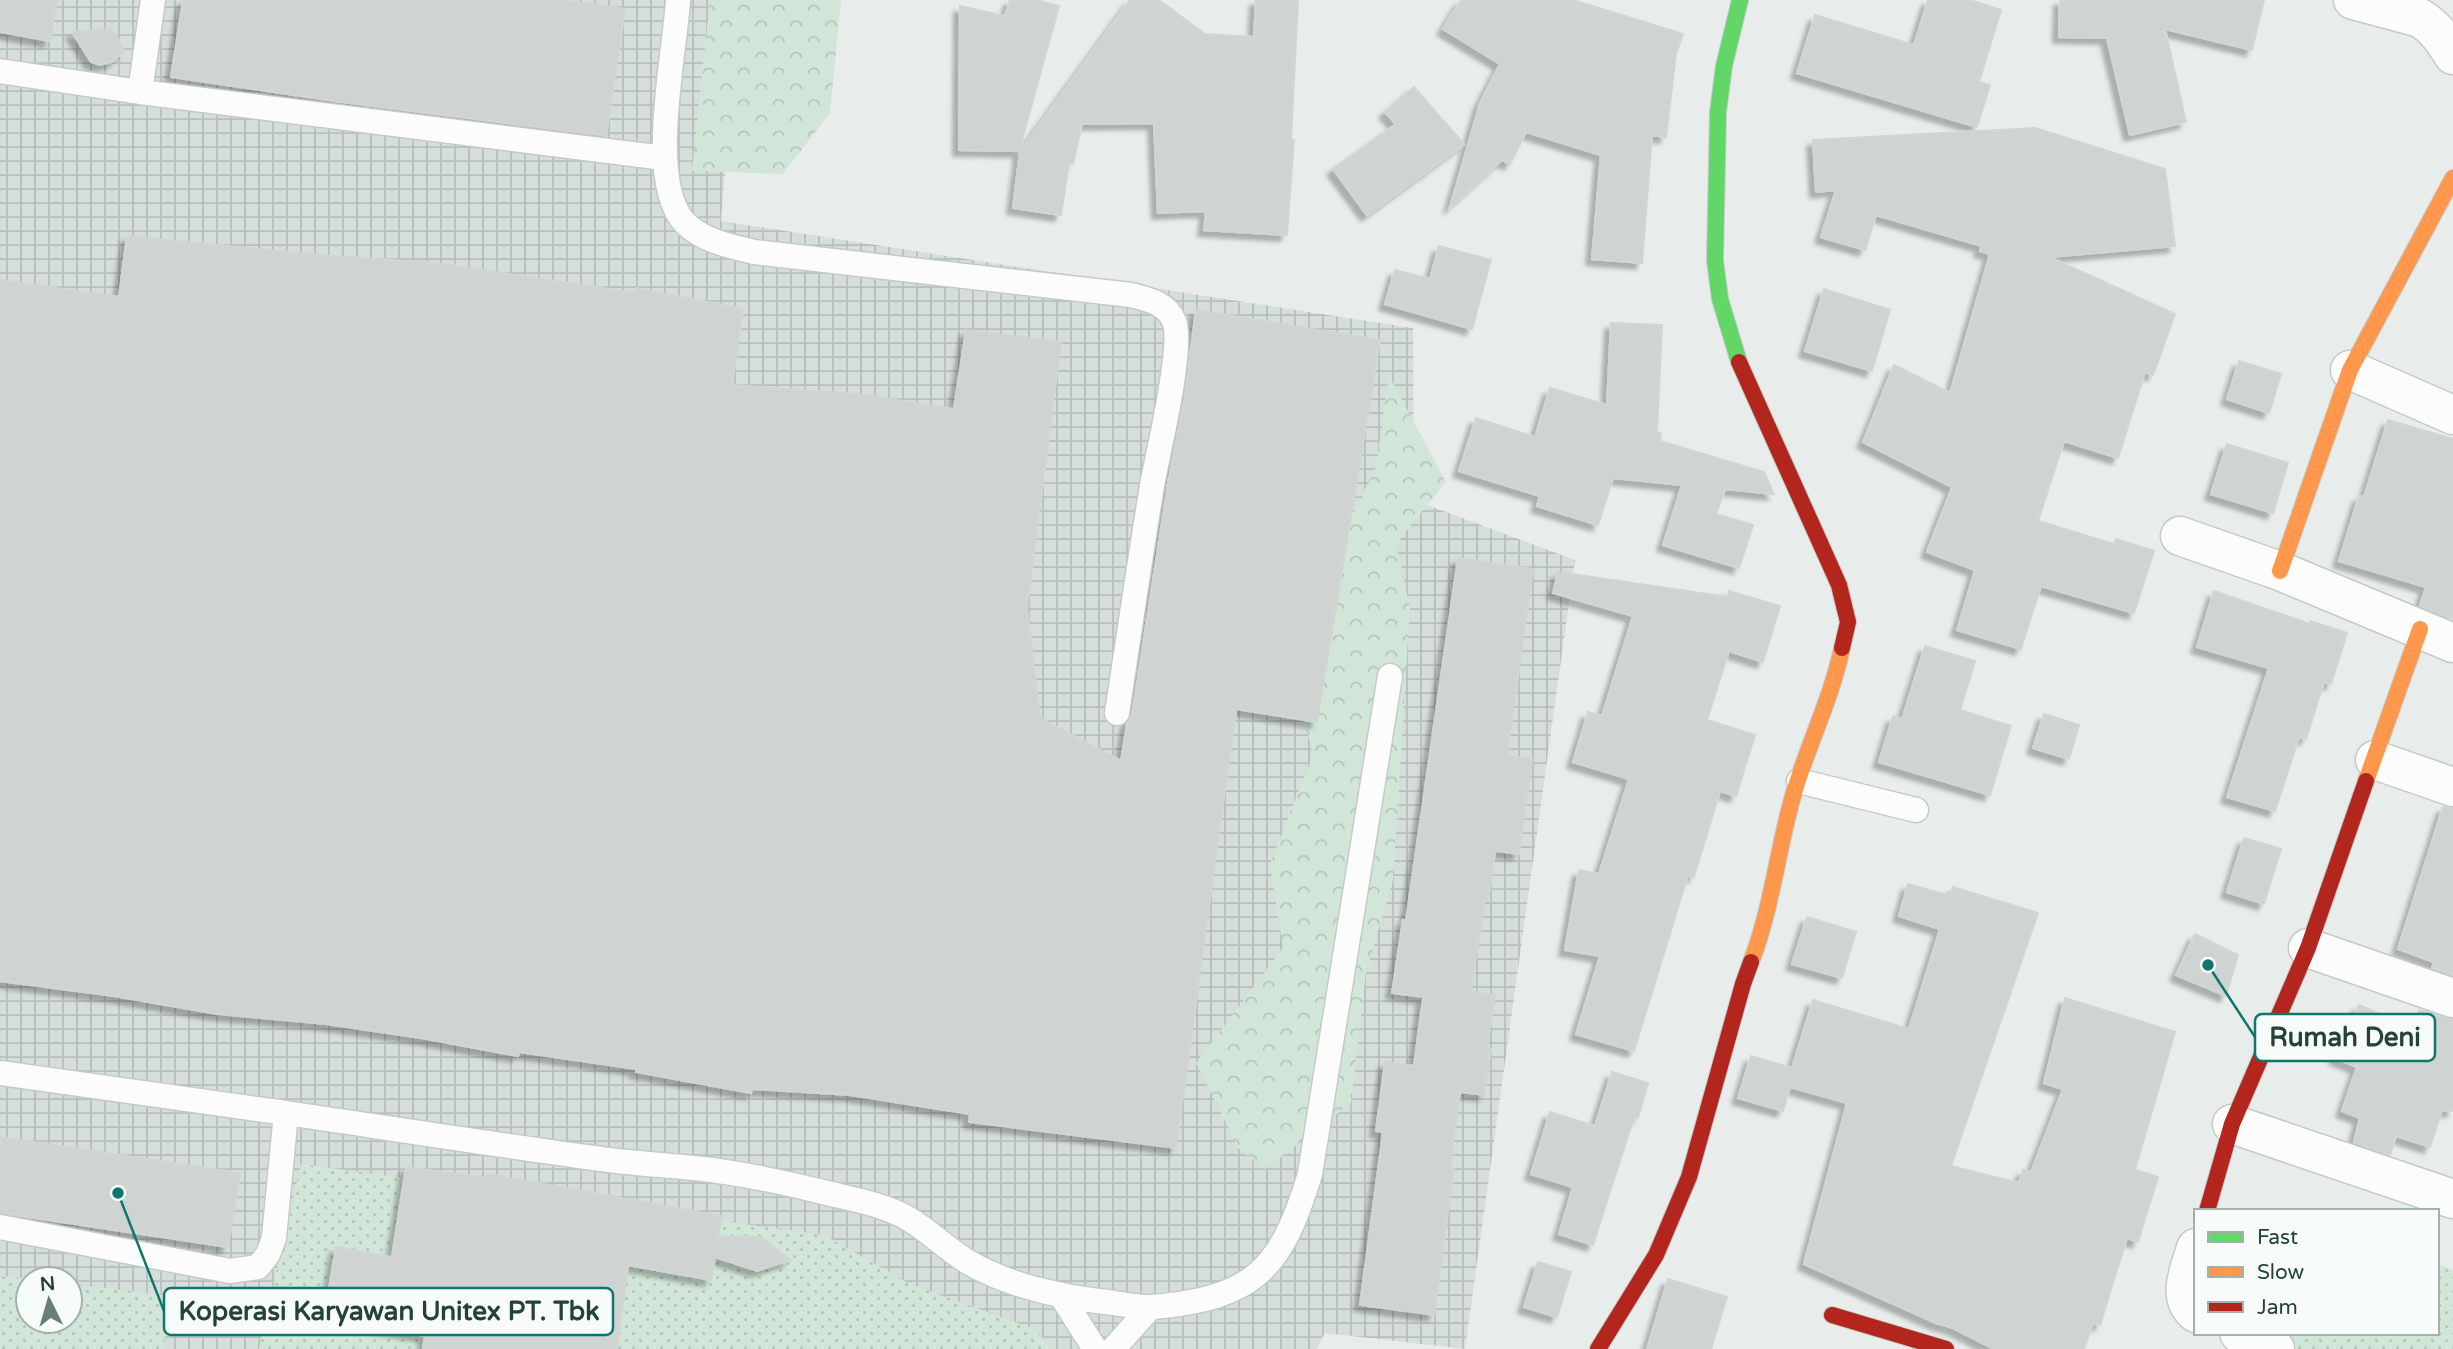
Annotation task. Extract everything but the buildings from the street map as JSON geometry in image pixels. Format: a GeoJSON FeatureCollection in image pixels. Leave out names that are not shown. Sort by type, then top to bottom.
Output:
{"type":"FeatureCollection","features":[{"type":"Feature","properties":{"kind":"street"},"geometry":{"type":"LineString","coordinates":[[1598,1349],[1656,1255],[1689,1177],[1744,984],[1763,930],[1783,834],[1836,678],[1848,622],[1839,585],[1741,369],[1720,299],[1715,260],[1717,112],[1724,66],[1740,0]]}},
{"type":"Feature","properties":{"kind":"street"},"geometry":{"type":"LineString","coordinates":[[2353,0],[2420,18],[2438,33],[2453,55]]}},
{"type":"Feature","properties":{"kind":"street"},"geometry":{"type":"LineString","coordinates":[[2280,571],[2350,370],[2453,178]]}},
{"type":"Feature","properties":{"kind":"street"},"geometry":{"type":"LineString","coordinates":[[2350,370],[2453,415]]}},
{"type":"Feature","properties":{"kind":"street"},"geometry":{"type":"LineString","coordinates":[[2180,536],[2280,571],[2436,636],[2375,760],[2308,948],[2232,1124],[2208,1209]]}},
{"type":"Feature","properties":{"kind":"street"},"geometry":{"type":"LineString","coordinates":[[2375,760],[2453,787]]}},
{"type":"Feature","properties":{"kind":"street"},"geometry":{"type":"LineString","coordinates":[[2308,948],[2453,998]]}},
{"type":"Feature","properties":{"kind":"street"},"geometry":{"type":"LineString","coordinates":[[2232,1124],[2453,1199]]}},
{"type":"Feature","properties":{"kind":"street"},"geometry":{"type":"LineString","coordinates":[[2194,1255],[2185,1287],[2188,1304],[2194,1311]]}},
{"type":"Feature","properties":{"kind":"street"},"geometry":{"type":"LineString","coordinates":[[1832,1315],[1946,1349]]}},
{"type":"Feature","properties":{"kind":"street"},"geometry":{"type":"LineString","coordinates":[[2244,1335],[2275,1349]]}},
{"type":"Feature","properties":{"kind":"lane"},"geometry":{"type":"LineString","coordinates":[[140,92],[153,0]]}},
{"type":"Feature","properties":{"kind":"lane"},"geometry":{"type":"LineString","coordinates":[[678,0],[664,158],[667,184],[674,205],[684,222],[700,235],[722,244],[754,251],[1130,295],[1154,300],[1174,321],[1177,337],[1175,361],[1117,713]]}},
{"type":"Feature","properties":{"kind":"lane"},"geometry":{"type":"LineString","coordinates":[[0,71],[140,92],[664,158]]}},
{"type":"Feature","properties":{"kind":"lane"},"geometry":{"type":"LineString","coordinates":[[0,1073],[597,1159],[714,1171],[820,1191],[880,1206],[908,1219],[970,1263],[1015,1282],[1062,1297],[1150,1308],[1224,1294],[1248,1283],[1271,1262],[1285,1241],[1298,1212],[1310,1174],[1390,676]]}},
{"type":"Feature","properties":{"kind":"lane"},"geometry":{"type":"LineString","coordinates":[[1800,781],[1916,810]]}},
{"type":"Feature","properties":{"kind":"lane"},"geometry":{"type":"LineString","coordinates":[[0,1227],[230,1271],[258,1268],[268,1254],[274,1238],[286,1113]]}},
{"type":"Feature","properties":{"kind":"lane"},"geometry":{"type":"LineString","coordinates":[[1062,1297],[1095,1349]]}},
{"type":"Feature","properties":{"kind":"lane"},"geometry":{"type":"LineString","coordinates":[[1113,1349],[1150,1308]]}},
{"type":"Feature","properties":{"kind":"shaded area"},"geometry":{"type":"Polygon","coordinates":[[[0,0],[738,0],[721,221],[1413,328],[1414,500],[1575,560],[1465,1349],[1325,1333],[1316,1349],[0,1349],[0,0]]]}},
{"type":"Feature","properties":{"kind":"green space"},"geometry":{"type":"Polygon","coordinates":[[[710,0],[841,0],[830,113],[783,174],[692,171],[710,0]]]}},
{"type":"Feature","properties":{"kind":"green space"},"geometry":{"type":"Polygon","coordinates":[[[1389,376],[1446,482],[1396,544],[1410,607],[1393,880],[1366,972],[1351,1103],[1265,1169],[1239,1149],[1196,1063],[1283,948],[1270,864],[1313,754],[1294,683],[1313,595],[1376,467],[1389,376]]]}},
{"type":"Feature","properties":{"kind":"green space"},"geometry":{"type":"Polygon","coordinates":[[[301,1164],[824,1235],[910,1284],[1035,1329],[1052,1349],[259,1349],[301,1164]]]}},
{"type":"Feature","properties":{"kind":"green space"},"geometry":{"type":"Polygon","coordinates":[[[2439,1265],[2453,1270],[2453,1349],[2239,1349],[2245,1335],[2439,1335],[2439,1265]]]}},
{"type":"Feature","properties":{"kind":"green space"},"geometry":{"type":"Polygon","coordinates":[[[0,1276],[14,1278],[14,1335],[84,1335],[84,1286],[171,1296],[163,1349],[0,1349],[0,1276]]]}},
{"type":"Feature","properties":{"kind":"traffic: fast"},"geometry":{"type":"LineString","coordinates":[[1739,362],[1720,299],[1715,260],[1718,112],[1724,66],[1740,0]]}},
{"type":"Feature","properties":{"kind":"traffic: slow"},"geometry":{"type":"LineString","coordinates":[[2280,571],[2350,370],[2453,178]]}},
{"type":"Feature","properties":{"kind":"traffic: slow"},"geometry":{"type":"LineString","coordinates":[[2366,781],[2420,629]]}},
{"type":"Feature","properties":{"kind":"traffic: slow"},"geometry":{"type":"LineString","coordinates":[[1751,962],[1768,906],[1784,830],[1801,770],[1842,648]]}},
{"type":"Feature","properties":{"kind":"traffic: jam"},"geometry":{"type":"LineString","coordinates":[[1739,362],[1839,585],[1848,622],[1842,648]]}},
{"type":"Feature","properties":{"kind":"traffic: jam"},"geometry":{"type":"LineString","coordinates":[[2208,1209],[2232,1124],[2308,948],[2366,781]]}},
{"type":"Feature","properties":{"kind":"traffic: jam"},"geometry":{"type":"LineString","coordinates":[[1598,1349],[1656,1255],[1689,1177],[1751,962]]}},
{"type":"Feature","properties":{"kind":"traffic: jam"},"geometry":{"type":"LineString","coordinates":[[1832,1315],[1946,1349]]}},
{"type":"Feature","properties":{"kind":"place","name":"Rumah Deni"},"geometry":{"type":"Point","coordinates":[2208,965]}},
{"type":"Feature","properties":{"kind":"place","name":"Koperasi Karyawan Unitex PT. Tbk"},"geometry":{"type":"Point","coordinates":[118,1193]}}]}
